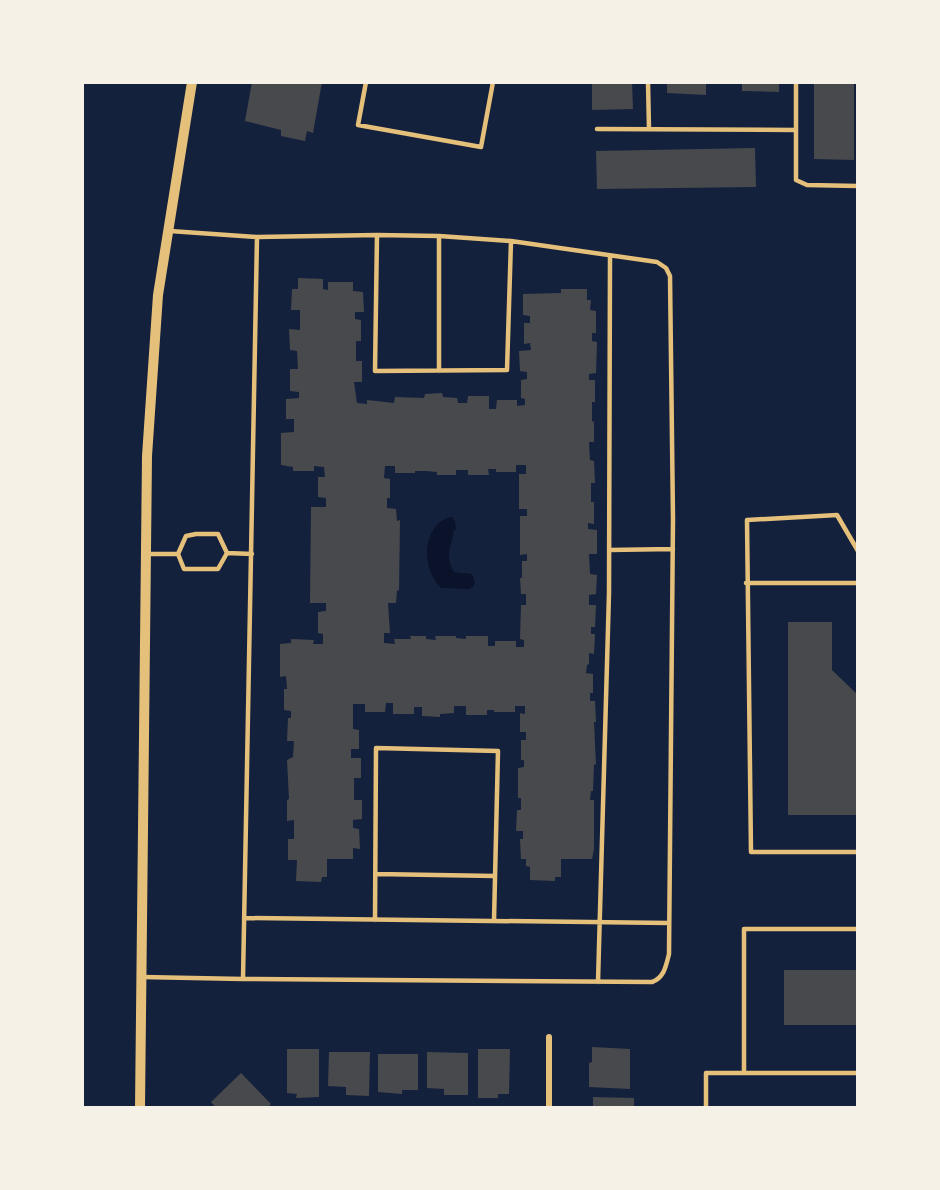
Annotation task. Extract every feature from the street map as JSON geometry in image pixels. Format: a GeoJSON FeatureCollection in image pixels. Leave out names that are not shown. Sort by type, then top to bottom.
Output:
{"type":"FeatureCollection","features":[{"type":"Feature","properties":{"kind":"street"},"geometry":{"type":"LineString","coordinates":[[140,1107],[147,456],[158,295],[192,82]]}},
{"type":"Feature","properties":{"kind":"street"},"geometry":{"type":"LineString","coordinates":[[549,1037],[549,1107]]}},
{"type":"Feature","properties":{"kind":"lane"},"geometry":{"type":"LineString","coordinates":[[366,82],[358,125],[481,147],[493,82]]}},
{"type":"Feature","properties":{"kind":"lane"},"geometry":{"type":"LineString","coordinates":[[648,82],[649,129]]}},
{"type":"Feature","properties":{"kind":"lane"},"geometry":{"type":"LineString","coordinates":[[796,82],[796,180],[807,185],[858,186]]}},
{"type":"Feature","properties":{"kind":"lane"},"geometry":{"type":"LineString","coordinates":[[597,129],[796,130]]}},
{"type":"Feature","properties":{"kind":"lane"},"geometry":{"type":"LineString","coordinates":[[141,977],[652,982],[659,980],[669,954],[673,549],[670,276],[666,268],[657,262],[511,241],[377,235],[257,237],[167,231]]}},
{"type":"Feature","properties":{"kind":"lane"},"geometry":{"type":"LineString","coordinates":[[377,235],[375,371],[507,370],[511,241]]}},
{"type":"Feature","properties":{"kind":"lane"},"geometry":{"type":"LineString","coordinates":[[439,236],[439,371]]}},
{"type":"Feature","properties":{"kind":"lane"},"geometry":{"type":"LineString","coordinates":[[243,979],[257,237]]}},
{"type":"Feature","properties":{"kind":"lane"},"geometry":{"type":"LineString","coordinates":[[598,982],[609,550],[610,256]]}},
{"type":"Feature","properties":{"kind":"lane"},"geometry":{"type":"LineString","coordinates":[[858,551],[837,515],[747,519],[751,852],[858,852]]}},
{"type":"Feature","properties":{"kind":"lane"},"geometry":{"type":"LineString","coordinates":[[196,534],[218,534],[227,553],[218,569],[184,569],[178,554],[186,536],[196,534]]}},
{"type":"Feature","properties":{"kind":"lane"},"geometry":{"type":"LineString","coordinates":[[609,550],[673,549]]}},
{"type":"Feature","properties":{"kind":"lane"},"geometry":{"type":"LineString","coordinates":[[227,553],[252,554]]}},
{"type":"Feature","properties":{"kind":"lane"},"geometry":{"type":"LineString","coordinates":[[145,554],[178,554]]}},
{"type":"Feature","properties":{"kind":"lane"},"geometry":{"type":"LineString","coordinates":[[746,583],[858,584]]}},
{"type":"Feature","properties":{"kind":"lane"},"geometry":{"type":"LineString","coordinates":[[375,920],[376,747],[498,751],[494,921]]}},
{"type":"Feature","properties":{"kind":"lane"},"geometry":{"type":"LineString","coordinates":[[376,874],[495,876]]}},
{"type":"Feature","properties":{"kind":"lane"},"geometry":{"type":"LineString","coordinates":[[244,918],[669,922]]}},
{"type":"Feature","properties":{"kind":"lane"},"geometry":{"type":"LineString","coordinates":[[744,1073],[744,929],[858,929]]}},
{"type":"Feature","properties":{"kind":"lane"},"geometry":{"type":"LineString","coordinates":[[706,1107],[706,1073],[858,1073]]}},
{"type":"Feature","properties":{"kind":"water"},"geometry":{"type":"Polygon","coordinates":[[[453,517],[455,521],[456,530],[454,530],[450,546],[451,566],[454,572],[472,574],[475,582],[473,587],[468,589],[441,588],[434,580],[427,560],[429,538],[440,522],[453,517]]]}},
{"type":"Feature","properties":{"kind":"building"},"geometry":{"type":"Polygon","coordinates":[[[252,82],[322,82],[313,133],[307,131],[305,141],[281,136],[281,130],[245,121],[252,82]]]}},
{"type":"Feature","properties":{"kind":"building"},"geometry":{"type":"Polygon","coordinates":[[[592,82],[632,82],[633,109],[592,110],[592,82]]]}},
{"type":"Feature","properties":{"kind":"building"},"geometry":{"type":"Polygon","coordinates":[[[667,82],[706,82],[706,95],[667,93],[667,82]]]}},
{"type":"Feature","properties":{"kind":"building"},"geometry":{"type":"Polygon","coordinates":[[[742,82],[779,82],[779,92],[742,91],[742,82]]]}},
{"type":"Feature","properties":{"kind":"building"},"geometry":{"type":"Polygon","coordinates":[[[814,82],[854,82],[854,160],[814,159],[814,82]]]}},
{"type":"Feature","properties":{"kind":"building"},"geometry":{"type":"Polygon","coordinates":[[[755,148],[756,187],[597,189],[596,151],[755,148]]]}},
{"type":"Feature","properties":{"kind":"building"},"geometry":{"type":"Polygon","coordinates":[[[298,278],[323,279],[323,289],[328,290],[328,282],[353,282],[353,291],[363,292],[364,312],[355,312],[355,319],[361,320],[361,341],[356,341],[356,361],[362,361],[362,382],[354,382],[357,403],[367,404],[367,400],[394,403],[395,397],[424,398],[425,394],[442,393],[443,397],[457,398],[458,403],[467,403],[468,396],[489,396],[489,409],[496,409],[497,400],[517,400],[517,406],[525,405],[525,399],[521,398],[521,380],[527,379],[527,372],[520,371],[519,351],[531,350],[530,343],[524,344],[524,323],[530,323],[530,316],[523,315],[523,294],[561,293],[561,289],[587,289],[587,300],[591,300],[590,310],[596,311],[596,333],[592,333],[592,341],[597,342],[596,373],[589,374],[589,380],[595,380],[595,402],[592,402],[594,442],[589,442],[590,460],[594,461],[595,483],[591,483],[594,524],[588,523],[588,529],[597,530],[597,554],[589,554],[590,574],[597,575],[596,594],[589,595],[589,605],[596,605],[595,627],[591,627],[591,634],[595,634],[594,654],[589,653],[586,673],[593,674],[593,693],[590,693],[590,701],[595,701],[596,722],[594,722],[596,765],[594,764],[593,791],[591,791],[590,800],[594,800],[594,849],[592,859],[561,859],[561,877],[555,877],[555,881],[530,880],[530,867],[526,866],[526,859],[521,859],[520,839],[523,839],[523,831],[516,831],[517,810],[521,810],[521,798],[518,798],[518,768],[524,767],[524,760],[521,760],[521,740],[526,740],[526,732],[520,732],[520,713],[525,714],[525,706],[515,706],[515,712],[487,710],[487,715],[466,715],[466,706],[454,706],[454,713],[440,714],[440,717],[422,716],[422,707],[414,707],[414,714],[393,714],[393,703],[386,703],[385,712],[365,712],[365,704],[353,704],[353,729],[359,730],[359,749],[351,749],[351,758],[361,758],[361,778],[354,778],[354,800],[362,800],[362,819],[353,820],[353,828],[359,829],[360,849],[353,848],[353,859],[327,859],[327,877],[322,877],[321,882],[296,881],[297,860],[288,860],[288,839],[294,839],[294,820],[287,821],[287,800],[289,799],[287,760],[293,757],[294,741],[287,741],[288,718],[291,718],[291,711],[284,710],[284,689],[287,689],[286,676],[280,677],[280,644],[291,643],[291,639],[314,640],[313,644],[323,644],[323,634],[318,633],[318,612],[326,611],[326,603],[310,603],[311,507],[326,507],[326,498],[318,497],[318,477],[325,477],[324,467],[314,466],[314,471],[293,471],[293,467],[281,465],[281,433],[294,432],[294,419],[286,419],[286,399],[299,398],[299,392],[290,391],[290,369],[298,369],[297,351],[290,350],[289,329],[300,330],[300,310],[291,310],[292,289],[298,289],[298,278]],[[516,465],[516,472],[496,472],[496,469],[488,469],[489,475],[468,475],[468,470],[456,470],[456,475],[437,475],[437,472],[426,471],[395,473],[395,466],[385,466],[384,478],[390,479],[390,498],[387,498],[387,508],[396,509],[397,521],[400,520],[399,591],[397,590],[396,603],[388,603],[390,633],[384,633],[384,643],[395,644],[394,639],[411,639],[410,636],[426,636],[426,639],[436,640],[435,636],[456,636],[456,638],[466,639],[466,636],[488,636],[488,646],[495,646],[495,641],[516,641],[516,647],[524,647],[524,640],[520,639],[521,605],[526,605],[526,594],[521,594],[520,578],[522,578],[522,561],[527,561],[527,554],[520,555],[520,516],[527,516],[527,509],[519,509],[519,474],[526,474],[526,465],[516,465]]]}},
{"type":"Feature","properties":{"kind":"building"},"geometry":{"type":"Polygon","coordinates":[[[788,622],[832,622],[832,670],[858,695],[858,815],[788,815],[788,622]]]}},
{"type":"Feature","properties":{"kind":"building"},"geometry":{"type":"Polygon","coordinates":[[[784,970],[858,970],[858,1025],[784,1025],[784,970]]]}},
{"type":"Feature","properties":{"kind":"building"},"geometry":{"type":"Polygon","coordinates":[[[592,1047],[630,1049],[630,1089],[589,1087],[592,1047]]]}},
{"type":"Feature","properties":{"kind":"building"},"geometry":{"type":"Polygon","coordinates":[[[287,1049],[319,1049],[319,1097],[296,1098],[297,1094],[287,1093],[287,1049]]]}},
{"type":"Feature","properties":{"kind":"building"},"geometry":{"type":"Polygon","coordinates":[[[478,1049],[510,1049],[509,1094],[498,1094],[498,1098],[478,1098],[478,1049]]]}},
{"type":"Feature","properties":{"kind":"building"},"geometry":{"type":"Polygon","coordinates":[[[329,1052],[370,1052],[369,1096],[346,1095],[346,1087],[328,1086],[329,1052]]]}},
{"type":"Feature","properties":{"kind":"building"},"geometry":{"type":"Polygon","coordinates":[[[427,1052],[468,1053],[468,1095],[444,1095],[444,1089],[427,1088],[427,1052]]]}},
{"type":"Feature","properties":{"kind":"building"},"geometry":{"type":"Polygon","coordinates":[[[378,1054],[418,1054],[418,1090],[402,1090],[402,1094],[378,1092],[378,1054]]]}},
{"type":"Feature","properties":{"kind":"building"},"geometry":{"type":"Polygon","coordinates":[[[241,1073],[271,1104],[268,1108],[216,1108],[211,1102],[241,1073]]]}},
{"type":"Feature","properties":{"kind":"building"},"geometry":{"type":"Polygon","coordinates":[[[593,1097],[634,1098],[634,1108],[593,1108],[593,1097]]]}}]}
